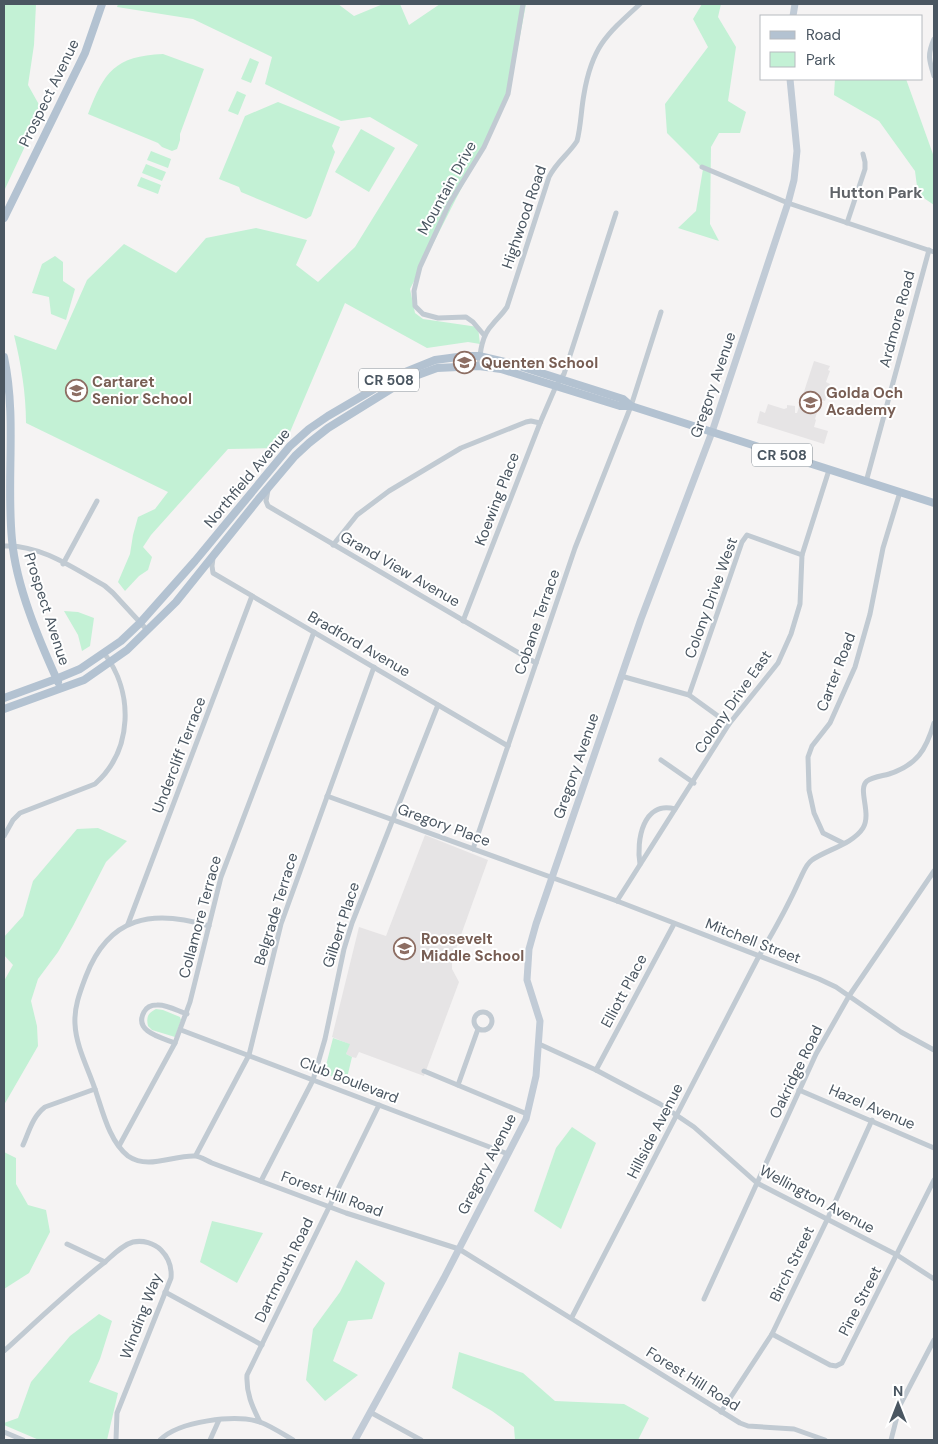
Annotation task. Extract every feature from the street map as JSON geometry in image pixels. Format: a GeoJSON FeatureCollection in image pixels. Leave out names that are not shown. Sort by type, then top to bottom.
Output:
{"type":"FeatureCollection","features":[{"type":"Feature","properties":{"kind":"main road","name":"Prospect Avenue"},"geometry":{"type":"LineString","coordinates":[[4,218],[85,53],[102,4]]}},
{"type":"Feature","properties":{"kind":"main road","name":"Gregory Avenue"},"geometry":{"type":"LineString","coordinates":[[355,1440],[459,1249],[527,1114],[536,1076],[540,1021],[527,980],[529,949],[641,619],[712,432],[788,203],[794,180],[797,151],[790,80]]}},
{"type":"Feature","properties":{"kind":"main road","name":"Northfield Avenue"},"geometry":{"type":"LineString","coordinates":[[4,698],[80,668],[121,641],[140,623],[195,561],[290,446],[309,428],[420,364],[450,357],[479,356],[510,363],[623,399],[630,406]]}},
{"type":"Feature","properties":{"kind":"main road","name":"Prospect Avenue"},"geometry":{"type":"LineString","coordinates":[[4,357],[11,413],[10,516],[13,546],[18,573],[37,630],[61,689]]}},
{"type":"Feature","properties":{"kind":"main road","name":"Northfield Avenue"},"geometry":{"type":"LineString","coordinates":[[4,709],[84,680],[111,662],[148,631],[176,602],[295,456],[328,428],[407,379],[437,368],[479,366],[501,370],[620,406],[630,406],[934,503]]}},
{"type":"Feature","properties":{"kind":"main road"},"geometry":{"type":"LineString","coordinates":[[250,495],[257,501]]}},
{"type":"Feature","properties":{"kind":"main road"},"geometry":{"type":"LineString","coordinates":[[195,561],[203,567]]}},
{"type":"Feature","properties":{"kind":"street","name":"Mountain Drive"},"geometry":{"type":"LineString","coordinates":[[484,335],[466,317],[438,318],[423,314],[415,306],[414,291],[420,267],[449,204],[484,147],[508,94],[523,4]]}},
{"type":"Feature","properties":{"kind":"street","name":"Highwood Road"},"geometry":{"type":"LineString","coordinates":[[479,366],[479,356],[484,335],[492,323],[501,317],[507,307],[549,177],[556,164],[571,150],[577,141],[587,79],[596,53],[613,28],[640,4]]}},
{"type":"Feature","properties":{"kind":"street"},"geometry":{"type":"LineString","coordinates":[[934,39],[929,51],[934,76]]}},
{"type":"Feature","properties":{"kind":"street"},"geometry":{"type":"LineString","coordinates":[[847,223],[865,169],[863,154]]}},
{"type":"Feature","properties":{"kind":"street"},"geometry":{"type":"LineString","coordinates":[[702,167],[788,203],[932,251]]}},
{"type":"Feature","properties":{"kind":"street","name":"Koewing Place"},"geometry":{"type":"LineString","coordinates":[[463,621],[540,423],[556,386],[564,374],[616,213]]}},
{"type":"Feature","properties":{"kind":"street","name":"Ardmore Road"},"geometry":{"type":"LineString","coordinates":[[866,482],[932,251]]}},
{"type":"Feature","properties":{"kind":"street","name":"Cobane Terrace"},"geometry":{"type":"LineString","coordinates":[[473,849],[575,548],[630,406],[661,312]]}},
{"type":"Feature","properties":{"kind":"street"},"geometry":{"type":"LineString","coordinates":[[333,545],[356,515],[389,491],[461,448],[526,422],[540,423]]}},
{"type":"Feature","properties":{"kind":"street","name":"Colony Drive East"},"geometry":{"type":"LineString","coordinates":[[617,901],[675,809],[694,783],[729,724],[778,663],[791,634],[800,604],[802,555],[808,529],[829,470]]}},
{"type":"Feature","properties":{"kind":"street","name":"Grand View Avenue"},"geometry":{"type":"LineString","coordinates":[[268,488],[266,501],[268,506],[536,663]]}},
{"type":"Feature","properties":{"kind":"street","name":"Carter Road"},"geometry":{"type":"LineString","coordinates":[[843,843],[823,833],[814,813],[809,790],[808,757],[812,746],[830,723],[855,667],[870,614],[883,548],[900,492]]}},
{"type":"Feature","properties":{"kind":"street"},"geometry":{"type":"LineString","coordinates":[[63,564],[97,501]]}},
{"type":"Feature","properties":{"kind":"street","name":"Colony Drive West"},"geometry":{"type":"LineString","coordinates":[[689,695],[742,542],[747,535],[802,555]]}},
{"type":"Feature","properties":{"kind":"street"},"geometry":{"type":"LineString","coordinates":[[4,546],[31,549],[110,590],[148,631]]}},
{"type":"Feature","properties":{"kind":"street","name":"Bradford Avenue"},"geometry":{"type":"LineString","coordinates":[[214,554],[213,573],[508,746]]}},
{"type":"Feature","properties":{"kind":"street","name":"Undercliff Terrace"},"geometry":{"type":"LineString","coordinates":[[128,924],[252,596]]}},
{"type":"Feature","properties":{"kind":"street","name":"Collamore Terrace"},"geometry":{"type":"LineString","coordinates":[[119,1146],[181,1030],[187,1014],[222,877],[314,632]]}},
{"type":"Feature","properties":{"kind":"street"},"geometry":{"type":"LineString","coordinates":[[4,836],[13,820],[20,813],[96,784],[116,756],[124,735],[127,715],[117,675],[104,653]]}},
{"type":"Feature","properties":{"kind":"street","name":"Belgrade Terrace"},"geometry":{"type":"LineString","coordinates":[[196,1155],[249,1055],[281,924],[374,667]]}},
{"type":"Feature","properties":{"kind":"street"},"geometry":{"type":"LineString","coordinates":[[621,676],[689,695],[729,724]]}},
{"type":"Feature","properties":{"kind":"street","name":"Gilbert Place"},"geometry":{"type":"LineString","coordinates":[[261,1181],[313,1080],[325,1039],[344,949],[438,705]]}},
{"type":"Feature","properties":{"kind":"street","name":"Hillside Avenue"},"geometry":{"type":"LineString","coordinates":[[572,1317],[759,956],[789,905],[806,867],[811,860],[843,843],[862,830],[866,821],[867,808],[863,786],[867,781],[895,772],[916,760],[925,748],[934,723]]}},
{"type":"Feature","properties":{"kind":"street"},"geometry":{"type":"LineString","coordinates":[[661,760],[694,783]]}},
{"type":"Feature","properties":{"kind":"street","name":"Gregory Place"},"geometry":{"type":"LineString","coordinates":[[327,796],[552,878]]}},
{"type":"Feature","properties":{"kind":"street"},"geometry":{"type":"LineString","coordinates":[[640,864],[638,852],[647,817],[654,809],[665,806],[675,809]]}},
{"type":"Feature","properties":{"kind":"street","name":"Oakridge Road"},"geometry":{"type":"LineString","coordinates":[[704,1299],[816,1054],[849,996],[934,871]]}},
{"type":"Feature","properties":{"kind":"street","name":"Mitchell Street"},"geometry":{"type":"LineString","coordinates":[[552,878],[617,901],[836,987],[901,1032],[934,1050]]}},
{"type":"Feature","properties":{"kind":"street"},"geometry":{"type":"LineString","coordinates":[[196,1155],[140,1162],[128,1155],[119,1146],[110,1131],[77,1039],[75,1010],[90,966],[98,952],[103,945],[128,924],[153,918],[164,918],[189,920],[209,926]]}},
{"type":"Feature","properties":{"kind":"street","name":"Elliott Place"},"geometry":{"type":"LineString","coordinates":[[596,1070],[674,924]]}},
{"type":"Feature","properties":{"kind":"street"},"geometry":{"type":"LineString","coordinates":[[175,1043],[146,1030],[142,1022],[144,1013],[150,1006],[160,1004],[187,1014]]}},
{"type":"Feature","properties":{"kind":"street"},"geometry":{"type":"LineString","coordinates":[[458,1085],[478,1029]]}},
{"type":"Feature","properties":{"kind":"street","name":"Club Boulevard"},"geometry":{"type":"LineString","coordinates":[[181,1030],[508,1154]]}},
{"type":"Feature","properties":{"kind":"street","name":"Wellington Avenue"},"geometry":{"type":"LineString","coordinates":[[538,1044],[596,1070],[677,1115],[694,1127],[757,1183],[897,1255],[934,1279]]}},
{"type":"Feature","properties":{"kind":"street"},"geometry":{"type":"LineString","coordinates":[[424,1071],[527,1114]]}},
{"type":"Feature","properties":{"kind":"street"},"geometry":{"type":"LineString","coordinates":[[23,1146],[38,1112],[95,1090]]}},
{"type":"Feature","properties":{"kind":"street","name":"Hazel Avenue"},"geometry":{"type":"LineString","coordinates":[[799,1090],[934,1148]]}},
{"type":"Feature","properties":{"kind":"street","name":"Dartmouth Road"},"geometry":{"type":"LineString","coordinates":[[260,1422],[252,1408],[247,1375],[380,1105]]}},
{"type":"Feature","properties":{"kind":"street","name":"Birch Street"},"geometry":{"type":"LineString","coordinates":[[721,1412],[772,1334],[828,1220],[872,1120]]}},
{"type":"Feature","properties":{"kind":"street","name":"Forest Hill Road"},"geometry":{"type":"LineString","coordinates":[[196,1155],[329,1207],[459,1249],[572,1317],[721,1412],[748,1426],[794,1429],[825,1440]]}},
{"type":"Feature","properties":{"kind":"street","name":"Pine Street"},"geometry":{"type":"LineString","coordinates":[[772,1334],[830,1365],[836,1366],[842,1363],[934,1180]]}},
{"type":"Feature","properties":{"kind":"street","name":"Winding Way"},"geometry":{"type":"LineString","coordinates":[[4,1351],[82,1280],[127,1244],[140,1242],[152,1244],[163,1251],[169,1262],[171,1278],[117,1413],[116,1440]]}},
{"type":"Feature","properties":{"kind":"street"},"geometry":{"type":"LineString","coordinates":[[67,1244],[105,1262]]}},
{"type":"Feature","properties":{"kind":"street"},"geometry":{"type":"LineString","coordinates":[[165,1292],[262,1345]]}},
{"type":"Feature","properties":{"kind":"street"},"geometry":{"type":"LineString","coordinates":[[891,1440],[900,1405],[934,1340]]}},
{"type":"Feature","properties":{"kind":"street"},"geometry":{"type":"LineString","coordinates":[[370,1412],[421,1440]]}},
{"type":"Feature","properties":{"kind":"street"},"geometry":{"type":"LineString","coordinates":[[210,1440],[219,1420]]}},
{"type":"Feature","properties":{"kind":"street"},"geometry":{"type":"LineString","coordinates":[[160,1440],[183,1426],[219,1420],[240,1420],[260,1422],[294,1440]]}},
{"type":"Feature","properties":{"kind":"street"},"geometry":{"type":"LineString","coordinates":[[4,1432],[23,1440]]}},
{"type":"Feature","properties":{"kind":"shaded area","name":"Golda Och Academy"},"geometry":{"type":"Polygon","coordinates":[[[814,361],[830,366],[826,382],[830,384],[825,401],[821,400],[814,427],[828,431],[824,444],[757,423],[760,411],[765,413],[768,404],[784,409],[787,408],[787,405],[795,406],[795,413],[797,413],[814,361]]]}},
{"type":"Feature","properties":{"kind":"shaded area","name":"Roosevelt Middle School"},"geometry":{"type":"Polygon","coordinates":[[[425,835],[488,860],[452,960],[452,969],[459,982],[424,1076],[359,1052],[356,1058],[352,1057],[346,1054],[349,1044],[332,1037],[359,927],[386,936],[425,835]]]}},
{"type":"Feature","properties":{"kind":"green space"},"geometry":{"type":"Polygon","coordinates":[[[4,4],[36,4],[34,45],[28,85],[42,110],[4,191],[4,4]]]}},
{"type":"Feature","properties":{"kind":"green space"},"geometry":{"type":"Polygon","coordinates":[[[118,4],[338,4],[354,16],[383,4],[400,4],[409,25],[440,4],[526,4],[509,95],[410,289],[415,313],[423,319],[478,327],[480,344],[468,342],[427,348],[345,303],[290,432],[275,448],[228,449],[151,535],[143,547],[152,557],[148,570],[139,576],[125,591],[118,582],[130,554],[138,517],[155,509],[168,492],[26,423],[23,379],[14,335],[56,350],[87,280],[124,244],[176,273],[206,238],[256,228],[307,240],[296,265],[318,282],[355,247],[418,145],[370,117],[341,121],[265,84],[272,57],[193,19],[117,7],[118,4]]]}},
{"type":"Feature","properties":{"kind":"green space"},"geometry":{"type":"Polygon","coordinates":[[[702,4],[721,4],[718,17],[736,47],[728,101],[746,112],[740,133],[719,133],[711,147],[710,224],[719,241],[678,228],[696,211],[703,169],[667,133],[665,104],[708,47],[693,19],[702,4]]]}},
{"type":"Feature","properties":{"kind":"green space"},"geometry":{"type":"Polygon","coordinates":[[[163,54],[204,69],[180,134],[177,149],[172,151],[158,143],[88,114],[100,87],[114,69],[133,58],[163,54]]]}},
{"type":"Feature","properties":{"kind":"green space"},"geometry":{"type":"Polygon","coordinates":[[[250,58],[259,62],[251,83],[241,79],[250,58]]]}},
{"type":"Feature","properties":{"kind":"green space"},"geometry":{"type":"Polygon","coordinates":[[[835,80],[906,80],[934,157],[934,205],[918,194],[915,171],[879,121],[834,95],[835,80]]]}},
{"type":"Feature","properties":{"kind":"green space"},"geometry":{"type":"Polygon","coordinates":[[[237,91],[246,95],[238,115],[228,111],[237,91]]]}},
{"type":"Feature","properties":{"kind":"green space"},"geometry":{"type":"Polygon","coordinates":[[[278,102],[340,127],[332,146],[335,152],[311,216],[306,219],[241,192],[239,187],[219,179],[245,116],[278,102]]]}},
{"type":"Feature","properties":{"kind":"green space"},"geometry":{"type":"Polygon","coordinates":[[[361,129],[395,148],[369,192],[335,172],[361,129]]]}},
{"type":"Feature","properties":{"kind":"green space"},"geometry":{"type":"Polygon","coordinates":[[[151,151],[171,159],[168,168],[147,160],[151,151]]]}},
{"type":"Feature","properties":{"kind":"green space"},"geometry":{"type":"Polygon","coordinates":[[[146,164],[166,172],[162,181],[142,173],[146,164]]]}},
{"type":"Feature","properties":{"kind":"green space"},"geometry":{"type":"Polygon","coordinates":[[[141,177],[161,185],[158,194],[137,186],[141,177]]]}},
{"type":"Feature","properties":{"kind":"green space"},"geometry":{"type":"Polygon","coordinates":[[[55,256],[63,262],[63,281],[75,289],[66,320],[51,314],[49,297],[32,293],[42,264],[55,256]]]}},
{"type":"Feature","properties":{"kind":"green space"},"geometry":{"type":"Polygon","coordinates":[[[64,611],[78,612],[94,618],[90,646],[82,651],[78,635],[64,611]]]}},
{"type":"Feature","properties":{"kind":"green space"},"geometry":{"type":"Polygon","coordinates":[[[98,828],[127,841],[106,862],[58,952],[38,979],[31,1001],[37,1026],[38,1046],[4,1105],[4,981],[13,965],[4,955],[4,937],[23,916],[33,881],[77,829],[98,828]]]}},
{"type":"Feature","properties":{"kind":"green space"},"geometry":{"type":"Polygon","coordinates":[[[156,1009],[180,1017],[181,1020],[175,1037],[152,1030],[148,1026],[148,1016],[156,1009]]]}},
{"type":"Feature","properties":{"kind":"green space"},"geometry":{"type":"Polygon","coordinates":[[[333,1038],[350,1044],[346,1054],[352,1057],[346,1082],[324,1073],[333,1038]]]}},
{"type":"Feature","properties":{"kind":"green space"},"geometry":{"type":"Polygon","coordinates":[[[572,1127],[596,1143],[561,1229],[534,1211],[556,1148],[572,1127]]]}},
{"type":"Feature","properties":{"kind":"green space"},"geometry":{"type":"Polygon","coordinates":[[[4,1152],[16,1158],[16,1184],[28,1205],[46,1210],[50,1232],[29,1273],[4,1289],[4,1152]]]}},
{"type":"Feature","properties":{"kind":"green space"},"geometry":{"type":"Polygon","coordinates":[[[212,1221],[263,1233],[237,1283],[200,1262],[212,1221]]]}},
{"type":"Feature","properties":{"kind":"green space"},"geometry":{"type":"Polygon","coordinates":[[[356,1260],[385,1283],[372,1319],[348,1321],[333,1361],[358,1375],[325,1401],[306,1380],[313,1329],[340,1292],[356,1260]]]}},
{"type":"Feature","properties":{"kind":"green space"},"geometry":{"type":"Polygon","coordinates":[[[99,1314],[112,1321],[100,1359],[89,1382],[118,1393],[107,1440],[39,1440],[4,1425],[4,1423],[18,1418],[31,1382],[70,1336],[99,1314]]]}},
{"type":"Feature","properties":{"kind":"green space"},"geometry":{"type":"Polygon","coordinates":[[[459,1352],[523,1373],[555,1401],[624,1404],[649,1418],[638,1440],[515,1440],[514,1427],[492,1411],[452,1388],[459,1352]]]}},
{"type":"Feature","properties":{"kind":"place","name":"Quenten School"},"geometry":{"type":"Point","coordinates":[465,363]}},
{"type":"Feature","properties":{"kind":"place","name":"Cartaret Senior School"},"geometry":{"type":"Point","coordinates":[76,391]}},
{"type":"Feature","properties":{"kind":"place","name":"Golda Och Academy"},"geometry":{"type":"Point","coordinates":[810,402]}},
{"type":"Feature","properties":{"kind":"place","name":"Roosevelt Middle School"},"geometry":{"type":"Point","coordinates":[405,948]}},
{"type":"Feature","properties":{"kind":"district","name":"Hutton Park"},"geometry":{"type":"Point","coordinates":[876,192]}}]}
